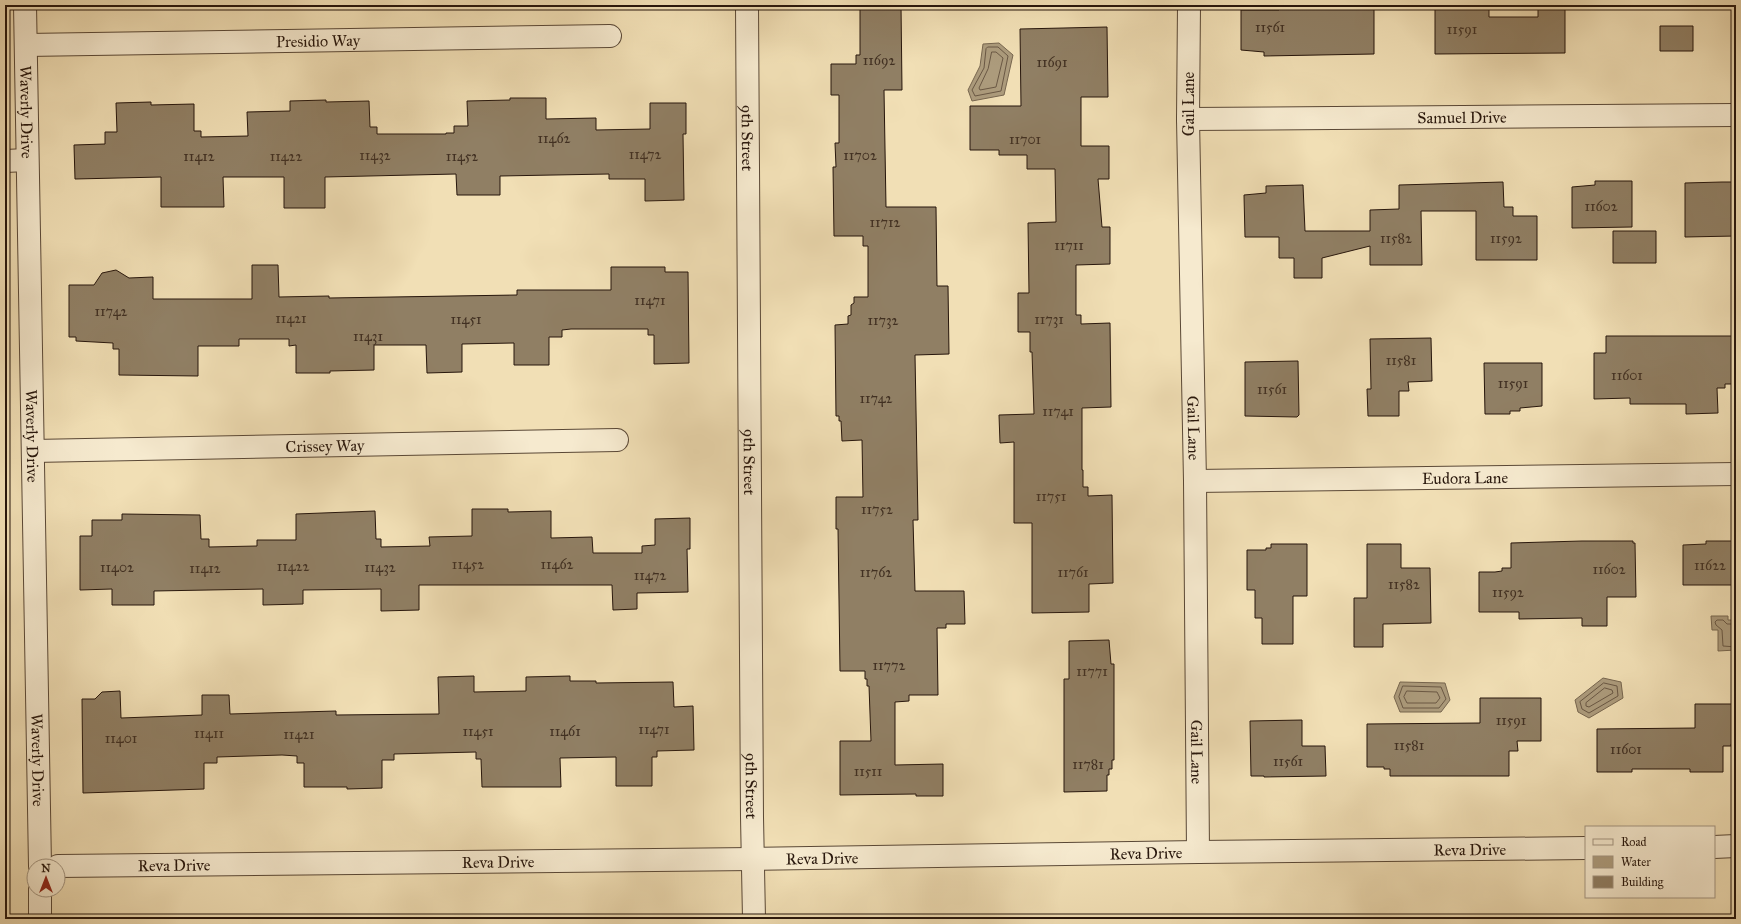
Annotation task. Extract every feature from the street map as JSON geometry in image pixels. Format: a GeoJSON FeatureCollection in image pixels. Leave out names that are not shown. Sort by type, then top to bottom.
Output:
{"type":"FeatureCollection","features":[{"type":"Feature","properties":{"kind":"street","name":"Waverly Drive"},"geometry":{"type":"LineString","coordinates":[[25,5],[40,858]]}},
{"type":"Feature","properties":{"kind":"street","name":"9th Street"},"geometry":{"type":"LineString","coordinates":[[746,5],[752,859],[754,919]]}},
{"type":"Feature","properties":{"kind":"street","name":"Gail Lane"},"geometry":{"type":"LineString","coordinates":[[1189,5],[1188,120],[1195,481],[1198,852]]}},
{"type":"Feature","properties":{"kind":"street","name":"Presidio Way"},"geometry":{"type":"LineString","coordinates":[[26,45],[610,36]]}},
{"type":"Feature","properties":{"kind":"street","name":"Samuel Drive"},"geometry":{"type":"LineString","coordinates":[[1188,120],[1736,115]]}},
{"type":"Feature","properties":{"kind":"street"},"geometry":{"type":"LineString","coordinates":[[5,161],[27,160]]}},
{"type":"Feature","properties":{"kind":"street","name":"Crissey Way"},"geometry":{"type":"LineString","coordinates":[[33,451],[617,440]]}},
{"type":"Feature","properties":{"kind":"street","name":"Eudora Lane"},"geometry":{"type":"LineString","coordinates":[[1195,481],[1736,474]]}},
{"type":"Feature","properties":{"kind":"street"},"geometry":{"type":"LineString","coordinates":[[1715,847],[1736,846]]}},
{"type":"Feature","properties":{"kind":"street","name":"Reva Drive"},"geometry":{"type":"LineString","coordinates":[[66,866],[1585,848]]}},
{"type":"Feature","properties":{"kind":"street"},"geometry":{"type":"LineString","coordinates":[[40,898],[40,919]]}},
{"type":"Feature","properties":{"kind":"water"},"geometry":{"type":"Polygon","coordinates":[[[999,43],[1013,55],[1004,95],[972,101],[968,90],[980,66],[983,44],[999,43]]]}},
{"type":"Feature","properties":{"kind":"water"},"geometry":{"type":"Polygon","coordinates":[[[1711,616],[1728,616],[1728,620],[1736,620],[1736,650],[1718,651],[1718,630],[1712,630],[1711,616]]]}},
{"type":"Feature","properties":{"kind":"water"},"geometry":{"type":"Polygon","coordinates":[[[1603,678],[1621,682],[1623,698],[1589,718],[1578,712],[1575,700],[1603,678]]]}},
{"type":"Feature","properties":{"kind":"water"},"geometry":{"type":"Polygon","coordinates":[[[1400,682],[1445,683],[1450,700],[1441,712],[1400,712],[1394,697],[1400,682]]]}},
{"type":"Feature","properties":{"kind":"building"},"geometry":{"type":"Polygon","coordinates":[[[860,5],[901,5],[902,90],[884,90],[886,207],[936,207],[937,286],[948,286],[949,354],[915,355],[918,520],[913,520],[915,591],[964,591],[965,624],[946,624],[946,628],[937,628],[938,695],[909,695],[909,701],[895,702],[895,765],[943,764],[943,796],[916,796],[916,794],[840,795],[840,741],[871,741],[869,686],[867,686],[867,679],[865,679],[865,671],[840,671],[838,529],[836,529],[836,497],[863,497],[862,440],[842,441],[841,421],[839,421],[839,416],[836,416],[835,325],[848,324],[848,316],[851,315],[851,305],[854,303],[854,297],[868,297],[868,246],[863,246],[863,236],[834,236],[833,167],[836,167],[835,143],[839,143],[839,95],[831,95],[831,64],[856,64],[856,55],[860,55],[860,5]]]}},
{"type":"Feature","properties":{"kind":"building"},"geometry":{"type":"Polygon","coordinates":[[[1279,5],[1374,5],[1374,54],[1264,56],[1264,52],[1241,50],[1241,10],[1279,10],[1279,5]]]}},
{"type":"Feature","properties":{"kind":"building"},"geometry":{"type":"Polygon","coordinates":[[[1435,5],[1489,5],[1489,17],[1538,17],[1538,5],[1565,5],[1565,53],[1435,54],[1435,5]]]}},
{"type":"Feature","properties":{"kind":"building"},"geometry":{"type":"Polygon","coordinates":[[[1660,26],[1693,26],[1693,51],[1660,51],[1660,26]]]}},
{"type":"Feature","properties":{"kind":"building"},"geometry":{"type":"Polygon","coordinates":[[[1107,27],[1108,97],[1081,97],[1081,146],[1109,146],[1109,179],[1098,179],[1102,227],[1110,227],[1110,264],[1076,265],[1076,315],[1081,315],[1081,324],[1110,323],[1111,407],[1082,408],[1082,470],[1083,487],[1088,487],[1088,496],[1112,495],[1113,583],[1089,584],[1089,612],[1032,613],[1032,523],[1014,523],[1014,442],[1000,443],[999,415],[1034,414],[1030,332],[1018,332],[1018,293],[1029,293],[1028,223],[1056,222],[1055,169],[1027,169],[1027,155],[999,155],[999,150],[970,150],[970,106],[1021,106],[1020,29],[1107,27]]]}},
{"type":"Feature","properties":{"kind":"building"},"geometry":{"type":"Polygon","coordinates":[[[510,98],[546,98],[546,119],[596,118],[596,130],[650,129],[650,103],[686,103],[686,134],[683,134],[684,200],[645,201],[645,179],[609,179],[609,174],[500,176],[500,195],[457,195],[456,174],[325,177],[325,208],[284,208],[284,177],[223,177],[224,207],[161,207],[161,177],[75,179],[74,145],[105,144],[105,132],[117,132],[116,103],[151,102],[151,105],[194,104],[194,131],[201,131],[201,137],[248,136],[247,112],[290,111],[290,101],[326,100],[326,102],[369,101],[370,127],[377,127],[377,134],[446,134],[454,133],[454,126],[468,126],[467,101],[510,100],[510,98]]]}},
{"type":"Feature","properties":{"kind":"building"},"geometry":{"type":"Polygon","coordinates":[[[1595,181],[1632,181],[1632,227],[1572,228],[1572,187],[1595,185],[1595,181]]]}},
{"type":"Feature","properties":{"kind":"building"},"geometry":{"type":"Polygon","coordinates":[[[1503,182],[1504,207],[1513,207],[1513,216],[1537,216],[1537,260],[1476,260],[1476,211],[1421,211],[1422,265],[1370,265],[1370,246],[1322,258],[1322,278],[1294,278],[1294,258],[1279,258],[1279,237],[1245,237],[1244,195],[1266,193],[1266,186],[1303,185],[1305,231],[1370,231],[1370,210],[1399,209],[1399,185],[1503,182]]]}},
{"type":"Feature","properties":{"kind":"building"},"geometry":{"type":"Polygon","coordinates":[[[1735,182],[1736,236],[1685,237],[1685,183],[1735,182]]]}},
{"type":"Feature","properties":{"kind":"building"},"geometry":{"type":"Polygon","coordinates":[[[1613,231],[1656,231],[1656,263],[1613,263],[1613,231]]]}},
{"type":"Feature","properties":{"kind":"building"},"geometry":{"type":"Polygon","coordinates":[[[252,265],[278,265],[279,297],[329,296],[329,298],[517,295],[517,290],[611,290],[611,267],[665,267],[665,272],[688,272],[689,363],[654,364],[654,335],[648,335],[648,329],[571,329],[562,330],[562,337],[549,337],[549,365],[514,365],[514,343],[462,344],[462,372],[427,373],[426,345],[374,345],[374,370],[330,371],[330,373],[296,373],[296,345],[289,346],[289,339],[239,339],[239,346],[198,346],[198,376],[119,375],[119,349],[113,349],[113,343],[76,341],[76,337],[69,337],[69,285],[94,285],[102,273],[116,270],[129,278],[153,277],[153,299],[252,299],[252,265]]]}},
{"type":"Feature","properties":{"kind":"building"},"geometry":{"type":"Polygon","coordinates":[[[1606,336],[1736,336],[1736,384],[1725,384],[1725,388],[1717,388],[1718,413],[1686,414],[1686,404],[1630,404],[1630,398],[1594,399],[1594,353],[1606,353],[1606,336]]]}},
{"type":"Feature","properties":{"kind":"building"},"geometry":{"type":"Polygon","coordinates":[[[1431,338],[1432,381],[1408,382],[1409,391],[1399,391],[1399,416],[1368,416],[1367,389],[1371,389],[1370,339],[1431,338]]]}},
{"type":"Feature","properties":{"kind":"building"},"geometry":{"type":"Polygon","coordinates":[[[1298,361],[1299,415],[1297,417],[1245,416],[1245,362],[1298,361]]]}},
{"type":"Feature","properties":{"kind":"building"},"geometry":{"type":"Polygon","coordinates":[[[1484,363],[1542,363],[1542,406],[1520,408],[1520,411],[1510,411],[1510,414],[1485,414],[1484,363]]]}},
{"type":"Feature","properties":{"kind":"building"},"geometry":{"type":"Polygon","coordinates":[[[472,509],[508,509],[508,512],[551,511],[551,538],[592,537],[593,553],[642,553],[642,546],[655,545],[655,519],[690,518],[690,549],[687,549],[688,592],[637,593],[637,609],[613,610],[612,585],[419,585],[419,610],[381,611],[381,589],[303,590],[303,604],[263,605],[263,589],[154,591],[154,605],[112,605],[112,589],[80,590],[80,536],[92,536],[92,520],[122,520],[122,514],[200,515],[201,539],[209,539],[209,547],[257,546],[257,540],[296,540],[296,514],[375,511],[376,539],[381,539],[381,547],[430,546],[429,537],[472,536],[472,509]]]}},
{"type":"Feature","properties":{"kind":"building"},"geometry":{"type":"Polygon","coordinates":[[[1633,541],[1633,543],[1635,543],[1636,597],[1607,597],[1607,626],[1582,626],[1582,618],[1519,619],[1519,612],[1479,612],[1479,572],[1495,572],[1502,571],[1502,568],[1511,568],[1511,543],[1633,541]]]}},
{"type":"Feature","properties":{"kind":"building"},"geometry":{"type":"Polygon","coordinates":[[[1706,541],[1736,541],[1736,585],[1683,585],[1683,545],[1706,544],[1706,541]]]}},
{"type":"Feature","properties":{"kind":"building"},"geometry":{"type":"Polygon","coordinates":[[[1271,544],[1307,544],[1307,596],[1293,596],[1293,644],[1262,644],[1262,618],[1255,618],[1255,590],[1247,590],[1247,550],[1266,550],[1266,548],[1271,548],[1271,544]]]}},
{"type":"Feature","properties":{"kind":"building"},"geometry":{"type":"Polygon","coordinates":[[[1367,544],[1401,544],[1401,568],[1430,568],[1431,623],[1383,624],[1383,647],[1354,647],[1354,598],[1367,598],[1367,544]]]}},
{"type":"Feature","properties":{"kind":"building"},"geometry":{"type":"Polygon","coordinates":[[[1109,640],[1111,664],[1114,664],[1114,760],[1112,760],[1112,769],[1109,769],[1109,775],[1107,775],[1107,791],[1064,792],[1064,679],[1069,679],[1069,641],[1109,640]]]}},
{"type":"Feature","properties":{"kind":"building"},"geometry":{"type":"Polygon","coordinates":[[[474,676],[474,692],[526,691],[526,677],[570,676],[570,681],[596,681],[596,683],[673,682],[674,707],[693,706],[694,750],[657,751],[657,757],[652,757],[652,786],[616,786],[616,757],[560,758],[561,787],[482,787],[481,759],[476,759],[476,752],[394,754],[394,760],[382,760],[382,788],[347,789],[347,787],[304,787],[304,763],[297,763],[297,756],[282,755],[217,757],[217,763],[204,763],[204,789],[83,793],[82,699],[95,699],[102,692],[120,691],[121,718],[202,715],[202,695],[229,695],[230,714],[336,711],[336,715],[439,714],[438,677],[474,676]]]}},
{"type":"Feature","properties":{"kind":"building"},"geometry":{"type":"Polygon","coordinates":[[[1480,698],[1541,698],[1541,741],[1517,741],[1518,751],[1509,751],[1509,776],[1390,776],[1390,769],[1384,769],[1384,767],[1367,767],[1367,724],[1480,723],[1480,698]]]}},
{"type":"Feature","properties":{"kind":"building"},"geometry":{"type":"Polygon","coordinates":[[[1695,704],[1736,704],[1736,744],[1731,744],[1731,746],[1723,746],[1723,772],[1690,772],[1690,769],[1632,769],[1632,772],[1597,772],[1597,729],[1695,728],[1695,704]]]}},
{"type":"Feature","properties":{"kind":"building"},"geometry":{"type":"Polygon","coordinates":[[[1302,720],[1302,746],[1325,746],[1326,776],[1251,776],[1250,721],[1302,720]]]}}]}
